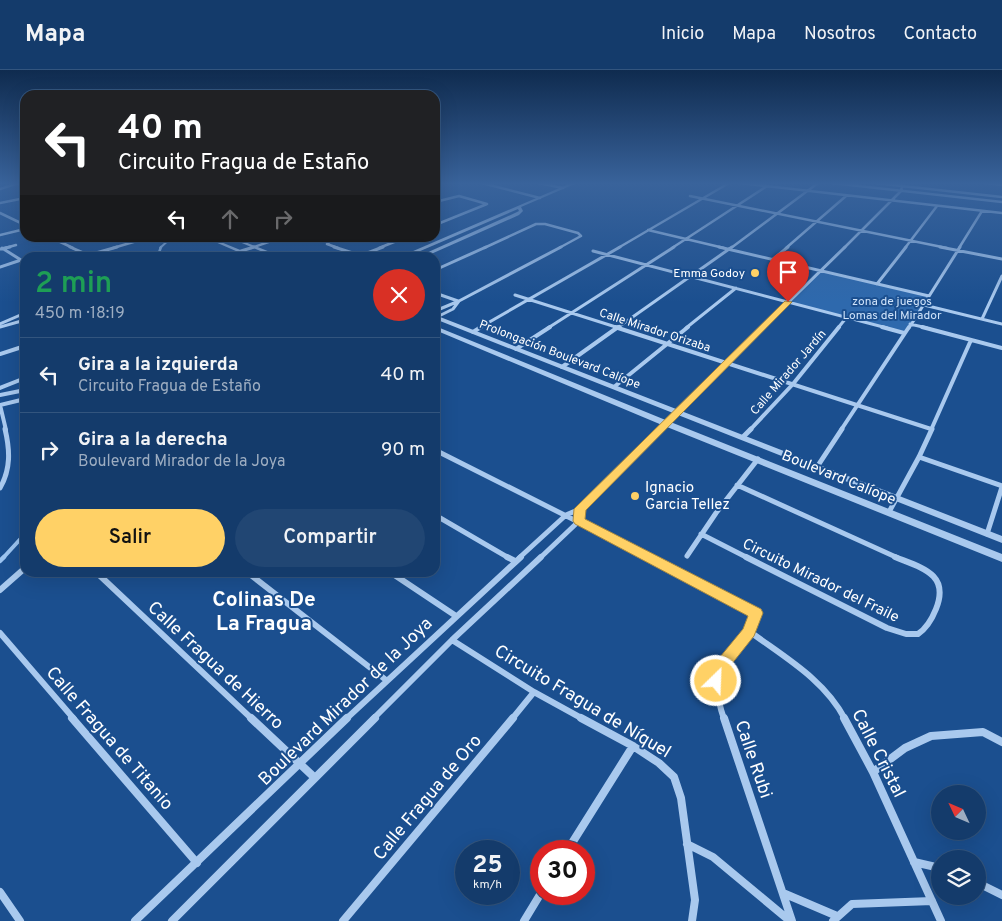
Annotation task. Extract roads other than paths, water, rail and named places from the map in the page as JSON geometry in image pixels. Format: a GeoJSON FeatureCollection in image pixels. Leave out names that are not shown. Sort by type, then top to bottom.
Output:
{"type":"FeatureCollection","features":[{"type":"Feature","properties":{"kind":"street"},"geometry":{"type":"LineString","coordinates":[[440,241],[482,223]]}},
{"type":"Feature","properties":{"kind":"street"},"geometry":{"type":"LineString","coordinates":[[432,252],[497,223]]}},
{"type":"Feature","properties":{"kind":"street"},"geometry":{"type":"LineString","coordinates":[[473,332],[661,223]]}},
{"type":"Feature","properties":{"kind":"street"},"geometry":{"type":"LineString","coordinates":[[516,349],[713,223]]}},
{"type":"Feature","properties":{"kind":"street"},"geometry":{"type":"LineString","coordinates":[[562,367],[764,223]]}},
{"type":"Feature","properties":{"kind":"street"},"geometry":{"type":"LineString","coordinates":[[772,260],[814,223]]}},
{"type":"Feature","properties":{"kind":"street"},"geometry":{"type":"LineString","coordinates":[[825,223],[1002,259]]}},
{"type":"Feature","properties":{"kind":"street","name":"Boulevard Mirador de la Joya"},"geometry":{"type":"LineString","coordinates":[[135,921],[386,680],[566,515],[580,509],[869,223]]}},
{"type":"Feature","properties":{"kind":"street"},"geometry":{"type":"LineString","coordinates":[[877,284],[924,223]]}},
{"type":"Feature","properties":{"kind":"street"},"geometry":{"type":"LineString","coordinates":[[817,467],[924,305],[975,223]]}},
{"type":"Feature","properties":{"kind":"street"},"geometry":{"type":"LineString","coordinates":[[440,268],[532,225],[545,224],[580,234],[580,238],[459,301],[440,313]]}},
{"type":"Feature","properties":{"kind":"street"},"geometry":{"type":"LineString","coordinates":[[0,235],[20,230]]}},
{"type":"Feature","properties":{"kind":"street"},"geometry":{"type":"LineString","coordinates":[[648,230],[929,296]]}},
{"type":"Feature","properties":{"kind":"street"},"geometry":{"type":"LineString","coordinates":[[61,242],[84,252]]}},
{"type":"Feature","properties":{"kind":"street"},"geometry":{"type":"LineString","coordinates":[[96,252],[131,242]]}},
{"type":"Feature","properties":{"kind":"street"},"geometry":{"type":"LineString","coordinates":[[218,242],[241,251],[268,242]]}},
{"type":"Feature","properties":{"kind":"street"},"geometry":{"type":"LineString","coordinates":[[244,242],[269,252]]}},
{"type":"Feature","properties":{"kind":"street"},"geometry":{"type":"LineString","coordinates":[[330,242],[327,244],[348,252]]}},
{"type":"Feature","properties":{"kind":"street"},"geometry":{"type":"LineString","coordinates":[[368,252],[394,242]]}},
{"type":"Feature","properties":{"kind":"street"},"geometry":{"type":"LineString","coordinates":[[413,252],[437,242]]}},
{"type":"Feature","properties":{"kind":"street"},"geometry":{"type":"LineString","coordinates":[[1,249],[16,244]]}},
{"type":"Feature","properties":{"kind":"street"},"geometry":{"type":"LineString","coordinates":[[1,249],[20,259]]}},
{"type":"Feature","properties":{"kind":"street"},"geometry":{"type":"LineString","coordinates":[[593,251],[904,334]]}},
{"type":"Feature","properties":{"kind":"street"},"geometry":{"type":"LineString","coordinates":[[0,267],[20,260]]}},
{"type":"Feature","properties":{"kind":"street"},"geometry":{"type":"LineString","coordinates":[[982,319],[1002,276]]}},
{"type":"Feature","properties":{"kind":"street"},"geometry":{"type":"LineString","coordinates":[[614,387],[736,288]]}},
{"type":"Feature","properties":{"kind":"street"},"geometry":{"type":"LineString","coordinates":[[440,295],[459,301]]}},
{"type":"Feature","properties":{"kind":"street","name":"Calle Mirador Orizaba"},"geometry":{"type":"LineString","coordinates":[[516,295],[931,429]]}},
{"type":"Feature","properties":{"kind":"street"},"geometry":{"type":"LineString","coordinates":[[440,314],[453,309],[459,301]]}},
{"type":"Feature","properties":{"kind":"street"},"geometry":{"type":"LineString","coordinates":[[924,305],[1002,324]]}},
{"type":"Feature","properties":{"kind":"street"},"geometry":{"type":"LineString","coordinates":[[0,325],[20,315]]}},
{"type":"Feature","properties":{"kind":"street","name":"Prolongación Boulevard Calíope"},"geometry":{"type":"LineString","coordinates":[[440,318],[678,412]]}},
{"type":"Feature","properties":{"kind":"street","name":"Calle Mirador Jardín"},"geometry":{"type":"LineString","coordinates":[[742,438],[793,384],[846,318]]}},
{"type":"Feature","properties":{"kind":"street"},"geometry":{"type":"LineString","coordinates":[[0,325],[20,321]]}},
{"type":"Feature","properties":{"kind":"street"},"geometry":{"type":"LineString","coordinates":[[910,324],[1002,348]]}},
{"type":"Feature","properties":{"kind":"street","name":"Prolongación Boulevard Calíope"},"geometry":{"type":"LineString","coordinates":[[440,330],[665,423]]}},
{"type":"Feature","properties":{"kind":"street"},"geometry":{"type":"LineString","coordinates":[[889,512],[919,457],[971,340]]}},
{"type":"Feature","properties":{"kind":"street"},"geometry":{"type":"LineString","coordinates":[[0,354],[20,348]]}},
{"type":"Feature","properties":{"kind":"street"},"geometry":{"type":"LineString","coordinates":[[0,388],[20,380]]}},
{"type":"Feature","properties":{"kind":"street"},"geometry":{"type":"LineString","coordinates":[[0,395],[20,391]]}},
{"type":"Feature","properties":{"kind":"street"},"geometry":{"type":"LineString","coordinates":[[0,488],[9,470],[8,444],[0,405],[20,400]]}},
{"type":"Feature","properties":{"kind":"street","name":"Boulevard Calíope"},"geometry":{"type":"LineString","coordinates":[[678,412],[1002,540]]}},
{"type":"Feature","properties":{"kind":"street","name":"Boulevard Calíope"},"geometry":{"type":"LineString","coordinates":[[665,423],[1002,558]]}},
{"type":"Feature","properties":{"kind":"street"},"geometry":{"type":"LineString","coordinates":[[440,452],[579,521],[580,509]]}},
{"type":"Feature","properties":{"kind":"street"},"geometry":{"type":"LineString","coordinates":[[919,457],[1002,486],[987,534]]}},
{"type":"Feature","properties":{"kind":"street"},"geometry":{"type":"LineString","coordinates":[[687,556],[701,534],[758,459]]}},
{"type":"Feature","properties":{"kind":"street","name":"Circuito Mirador del Fraile"},"geometry":{"type":"LineString","coordinates":[[701,534],[887,628],[905,634],[919,634],[928,627],[942,593],[940,584],[934,576],[922,568],[737,485]]}},
{"type":"Feature","properties":{"kind":"street"},"geometry":{"type":"LineString","coordinates":[[440,519],[515,561]]}},
{"type":"Feature","properties":{"kind":"street","name":"Boulevard Mirador de la Joya"},"geometry":{"type":"LineString","coordinates":[[172,921],[452,640],[579,521]]}},
{"type":"Feature","properties":{"kind":"street","name":"Calle Rubi"},"geometry":{"type":"LineString","coordinates":[[579,521],[756,613],[749,632],[720,667],[716,681],[717,698],[791,921]]}},
{"type":"Feature","properties":{"kind":"street"},"geometry":{"type":"LineString","coordinates":[[0,590],[20,572]]}},
{"type":"Feature","properties":{"kind":"street","name":"Calle Fragua de Hierro"},"geometry":{"type":"LineString","coordinates":[[101,577],[315,778]]}},
{"type":"Feature","properties":{"kind":"street"},"geometry":{"type":"LineString","coordinates":[[252,577],[386,680]]}},
{"type":"Feature","properties":{"kind":"street"},"geometry":{"type":"LineString","coordinates":[[398,577],[456,616]]}},
{"type":"Feature","properties":{"kind":"street","name":"Calle Cristal"},"geometry":{"type":"LineString","coordinates":[[749,632],[814,679],[837,704],[873,772],[931,899]]}},
{"type":"Feature","properties":{"kind":"street","name":"Calle Fragua de Titanio"},"geometry":{"type":"LineString","coordinates":[[0,633],[197,863]]}},
{"type":"Feature","properties":{"kind":"street","name":"Circuito Fragua de Níquel"},"geometry":{"type":"LineString","coordinates":[[452,640],[534,692],[633,746],[659,763],[674,777],[681,798],[695,900],[692,921]]}},
{"type":"Feature","properties":{"kind":"street","name":"Calle Fragua de Oro"},"geometry":{"type":"LineString","coordinates":[[343,921],[534,692]]}},
{"type":"Feature","properties":{"kind":"street"},"geometry":{"type":"LineString","coordinates":[[873,772],[905,748],[931,736],[983,732],[1002,742]]}},
{"type":"Feature","properties":{"kind":"street"},"geometry":{"type":"LineString","coordinates":[[574,840],[633,746]]}},
{"type":"Feature","properties":{"kind":"street"},"geometry":{"type":"LineString","coordinates":[[687,844],[713,858],[791,921]]}},
{"type":"Feature","properties":{"kind":"street"},"geometry":{"type":"LineString","coordinates":[[914,862],[931,866]]}},
{"type":"Feature","properties":{"kind":"street"},"geometry":{"type":"LineString","coordinates":[[986,887],[1002,895]]}},
{"type":"Feature","properties":{"kind":"street"},"geometry":{"type":"LineString","coordinates":[[0,892],[20,921]]}},
{"type":"Feature","properties":{"kind":"street"},"geometry":{"type":"LineString","coordinates":[[783,893],[835,918],[852,904],[931,901]]}},
{"type":"Feature","properties":{"kind":"street"},"geometry":{"type":"LineString","coordinates":[[524,921],[534,905]]}},
{"type":"Feature","properties":{"kind":"street","name":"Calle Cristal"},"geometry":{"type":"LineString","coordinates":[[934,905],[940,921]]}},
{"type":"Feature","properties":{"kind":"waterway"},"geometry":{"type":"LineString","coordinates":[[161,247],[167,242]]}},
{"type":"Feature","properties":{"kind":"waterway"},"geometry":{"type":"LineString","coordinates":[[159,252],[161,247]]}},
{"type":"Feature","properties":{"kind":"waterway"},"geometry":{"type":"LineString","coordinates":[[3,558],[20,539]]}},
{"type":"Feature","properties":{"kind":"waterway"},"geometry":{"type":"LineString","coordinates":[[0,561],[3,558]]}},
{"type":"Feature","properties":{"kind":"place","name":"Emma Godoy"},"geometry":{"type":"Point","coordinates":[755,273]}},
{"type":"Feature","properties":{"kind":"place","name":"Ignacio Garcia Tellez"},"geometry":{"type":"Point","coordinates":[635,496]}},
{"type":"Feature","properties":{"kind":"district","name":"Colinas De La Fragua"},"geometry":{"type":"Point","coordinates":[264,611]}},
{"type":"Feature","properties":{"kind":"park label","name":"zona de juegos Lomas del Mirador"},"geometry":{"type":"Point","coordinates":[892,308]}}]}
